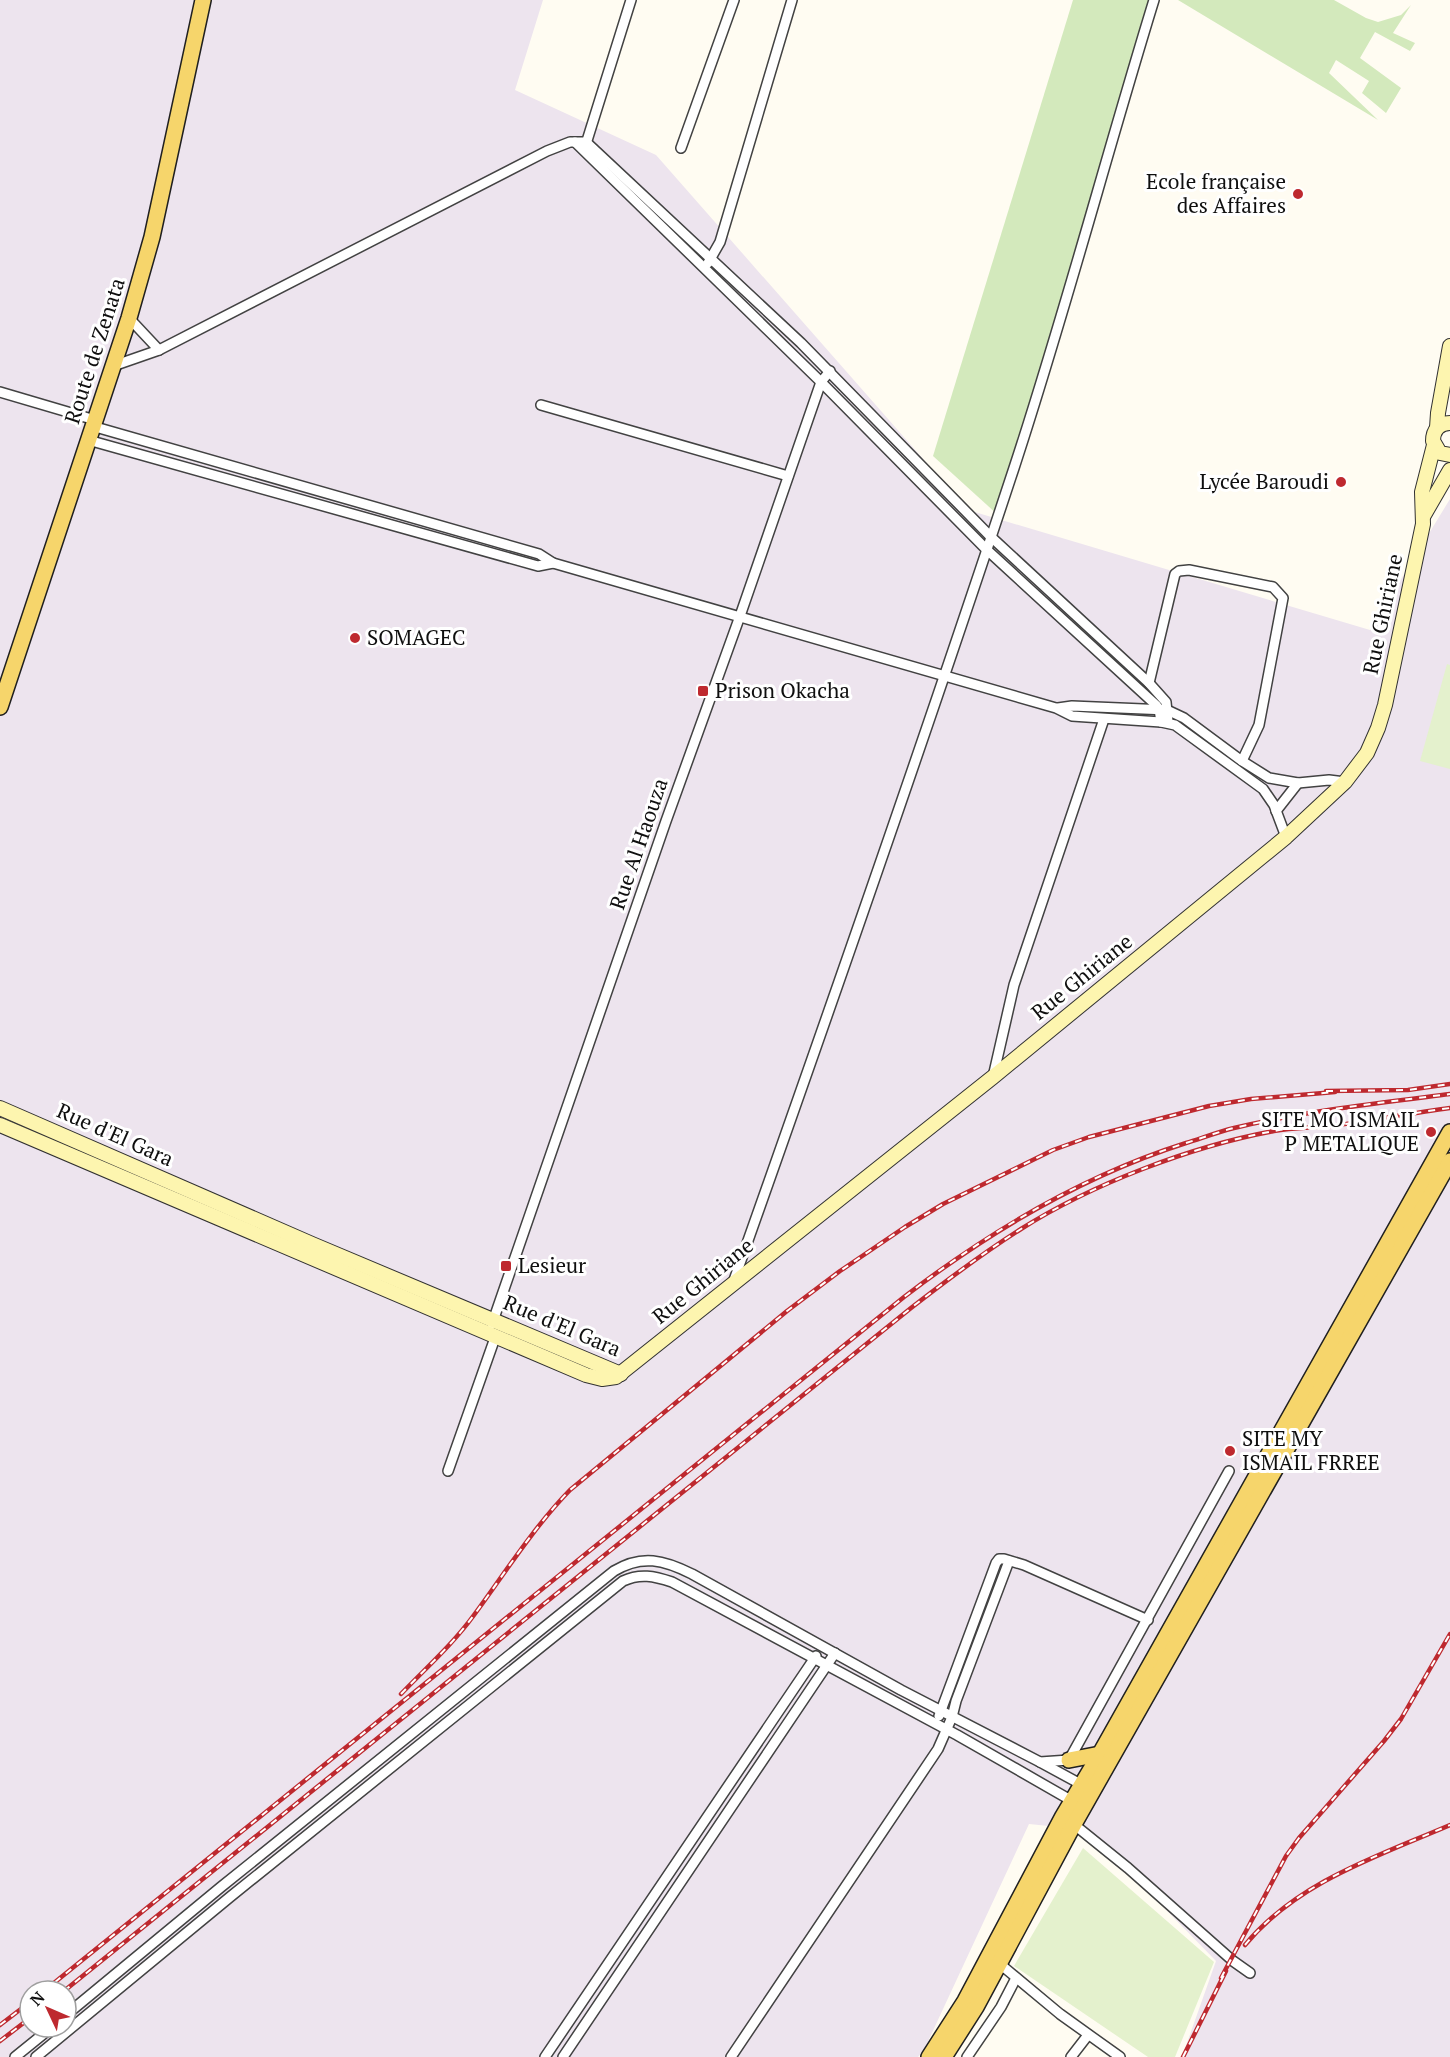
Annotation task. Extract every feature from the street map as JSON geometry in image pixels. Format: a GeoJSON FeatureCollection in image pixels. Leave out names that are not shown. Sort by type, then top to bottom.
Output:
{"type":"FeatureCollection","features":[{"type":"Feature","properties":{"kind":"main road","name":"Route de Zenata"},"geometry":{"type":"LineString","coordinates":[[0,707],[129,318],[152,237],[203,0]]}},
{"type":"Feature","properties":{"kind":"main road"},"geometry":{"type":"LineString","coordinates":[[1087,1788],[1100,1754],[1450,1132]]}},
{"type":"Feature","properties":{"kind":"main road"},"geometry":{"type":"LineString","coordinates":[[929,2057],[965,2001],[1450,1161]]}},
{"type":"Feature","properties":{"kind":"main road"},"geometry":{"type":"LineString","coordinates":[[1069,1760],[1100,1754]]}},
{"type":"Feature","properties":{"kind":"main road"},"geometry":{"type":"LineString","coordinates":[[944,2057],[1000,1964],[1068,1820]]}},
{"type":"Feature","properties":{"kind":"street"},"geometry":{"type":"LineString","coordinates":[[585,147],[631,0]]}},
{"type":"Feature","properties":{"kind":"street"},"geometry":{"type":"LineString","coordinates":[[681,148],[734,0]]}},
{"type":"Feature","properties":{"kind":"street"},"geometry":{"type":"LineString","coordinates":[[705,268],[720,242],[792,0]]}},
{"type":"Feature","properties":{"kind":"street"},"geometry":{"type":"LineString","coordinates":[[733,1284],[822,1032],[1014,469],[1154,0]]}},
{"type":"Feature","properties":{"kind":"street"},"geometry":{"type":"LineString","coordinates":[[113,366],[159,350],[547,151],[575,142],[585,147],[712,258],[830,371],[990,536],[1149,683],[1164,699],[1164,722]]}},
{"type":"Feature","properties":{"kind":"street"},"geometry":{"type":"LineString","coordinates":[[585,147],[986,549],[1163,710]]}},
{"type":"Feature","properties":{"kind":"street"},"geometry":{"type":"LineString","coordinates":[[129,318],[159,350]]}},
{"type":"Feature","properties":{"kind":"street","name":"Rue Ghiriane"},"geometry":{"type":"LineString","coordinates":[[1424,515],[1422,492],[1434,446],[1433,436],[1443,425],[1438,413],[1450,346]]}},
{"type":"Feature","properties":{"kind":"street","name":"Rue Al Haouza"},"geometry":{"type":"LineString","coordinates":[[448,1471],[493,1329],[658,843],[821,382],[830,371]]}},
{"type":"Feature","properties":{"kind":"street"},"geometry":{"type":"LineString","coordinates":[[0,392],[41,404],[55,405],[93,425],[538,566],[553,563]]}},
{"type":"Feature","properties":{"kind":"street"},"geometry":{"type":"LineString","coordinates":[[541,405],[788,476]]}},
{"type":"Feature","properties":{"kind":"street"},"geometry":{"type":"LineString","coordinates":[[93,425],[539,554],[553,563],[1056,708],[1072,716],[1164,722],[1183,730],[1263,789],[1270,798],[1286,837]]}},
{"type":"Feature","properties":{"kind":"street"},"geometry":{"type":"LineString","coordinates":[[1434,446],[1440,453],[1450,455]]}},
{"type":"Feature","properties":{"kind":"street","name":"Rue Ghiriane"},"geometry":{"type":"LineString","coordinates":[[621,1374],[993,1077],[1286,837],[1345,782],[1367,753],[1378,728],[1385,705],[1424,515],[1450,470]]}},
{"type":"Feature","properties":{"kind":"street"},"geometry":{"type":"LineString","coordinates":[[1149,683],[1175,574],[1189,570],[1273,587],[1283,598],[1259,725],[1242,761]]}},
{"type":"Feature","properties":{"kind":"street"},"geometry":{"type":"LineString","coordinates":[[1056,708],[1072,706],[1163,710],[1184,718],[1269,778],[1298,783],[1329,780],[1345,782]]}},
{"type":"Feature","properties":{"kind":"street"},"geometry":{"type":"LineString","coordinates":[[993,1077],[1014,985],[1104,719]]}},
{"type":"Feature","properties":{"kind":"street"},"geometry":{"type":"LineString","coordinates":[[1276,811],[1298,783]]}},
{"type":"Feature","properties":{"kind":"street","name":"Rue d'El Gara"},"geometry":{"type":"LineString","coordinates":[[0,1108],[493,1329]]}},
{"type":"Feature","properties":{"kind":"street","name":"Rue d'El Gara"},"geometry":{"type":"LineString","coordinates":[[0,1125],[77,1159],[493,1329],[621,1374]]}},
{"type":"Feature","properties":{"kind":"street"},"geometry":{"type":"LineString","coordinates":[[77,1159],[82,1144]]}},
{"type":"Feature","properties":{"kind":"street"},"geometry":{"type":"LineString","coordinates":[[1040,1762],[1069,1760],[1229,1471]]}},
{"type":"Feature","properties":{"kind":"street"},"geometry":{"type":"LineString","coordinates":[[942,1741],[937,1724],[941,1711],[996,1563],[1001,1559],[1024,1565],[1148,1620]]}},
{"type":"Feature","properties":{"kind":"street"},"geometry":{"type":"LineString","coordinates":[[78,2005],[614,1571],[626,1564],[642,1560],[662,1562],[692,1574],[870,1673],[1087,1788]]}},
{"type":"Feature","properties":{"kind":"street"},"geometry":{"type":"LineString","coordinates":[[731,2057],[942,1741],[1009,1561]]}},
{"type":"Feature","properties":{"kind":"street"},"geometry":{"type":"LineString","coordinates":[[658,1578],[662,1562]]}},
{"type":"Feature","properties":{"kind":"street"},"geometry":{"type":"LineString","coordinates":[[36,2057],[230,1897],[623,1581],[640,1575],[672,1582],[937,1724],[1078,1804]]}},
{"type":"Feature","properties":{"kind":"street"},"geometry":{"type":"LineString","coordinates":[[545,2057],[823,1646]]}},
{"type":"Feature","properties":{"kind":"street"},"geometry":{"type":"LineString","coordinates":[[563,2057],[835,1653]]}},
{"type":"Feature","properties":{"kind":"street"},"geometry":{"type":"LineString","coordinates":[[862,1685],[870,1673]]}},
{"type":"Feature","properties":{"kind":"street"},"geometry":{"type":"LineString","coordinates":[[1068,1820],[1250,1973]]}},
{"type":"Feature","properties":{"kind":"street"},"geometry":{"type":"LineString","coordinates":[[647,1906],[659,1914]]}},
{"type":"Feature","properties":{"kind":"street"},"geometry":{"type":"LineString","coordinates":[[1000,1964],[1120,2057]]}},
{"type":"Feature","properties":{"kind":"street"},"geometry":{"type":"LineString","coordinates":[[967,2057],[1001,2007],[1016,1978]]}},
{"type":"Feature","properties":{"kind":"street"},"geometry":{"type":"LineString","coordinates":[[1071,2057],[1088,2034]]}},
{"type":"Feature","properties":{"kind":"street"},"geometry":{"type":"LineString","coordinates":[[15,2057],[37,2039]]}},
{"type":"Feature","properties":{"kind":"shaded area"},"geometry":{"type":"Polygon","coordinates":[[[0,0],[543,0],[515,90],[656,155],[968,510],[1370,630],[1450,499],[1450,2057],[1182,2057],[1216,1961],[1088,1830],[1029,1824],[924,2050],[918,2057],[0,2057],[0,0]]]}},
{"type":"Feature","properties":{"kind":"green space"},"geometry":{"type":"Polygon","coordinates":[[[1073,0],[1154,0],[998,515],[933,456],[1073,0]]]}},
{"type":"Feature","properties":{"kind":"green space"},"geometry":{"type":"Polygon","coordinates":[[[1178,0],[1334,0],[1378,22],[1401,15],[1411,5],[1393,33],[1415,43],[1410,51],[1375,32],[1360,58],[1401,88],[1386,113],[1362,93],[1369,81],[1336,60],[1329,73],[1378,120],[1178,0]]]}},
{"type":"Feature","properties":{"kind":"green space"},"geometry":{"type":"Polygon","coordinates":[[[1447,664],[1450,665],[1450,769],[1420,761],[1447,664]]]}},
{"type":"Feature","properties":{"kind":"green space"},"geometry":{"type":"Polygon","coordinates":[[[1083,1848],[1214,1962],[1175,2057],[1148,2057],[1014,1966],[1083,1848]]]}},
{"type":"Feature","properties":{"kind":"railway"},"geometry":{"type":"LineString","coordinates":[[1326,1091],[1408,1090],[1450,1084]]}},
{"type":"Feature","properties":{"kind":"railway"},"geometry":{"type":"LineString","coordinates":[[401,1694],[466,1626],[532,1535],[570,1490],[787,1311],[840,1271],[905,1227],[943,1204],[1053,1150],[1089,1137],[1209,1106],[1251,1099],[1335,1092]]}},
{"type":"Feature","properties":{"kind":"railway"},"geometry":{"type":"LineString","coordinates":[[59,1979],[904,1297],[1004,1228],[1038,1208],[1110,1172],[1148,1156],[1222,1131],[1315,1112],[1450,1094]]}},
{"type":"Feature","properties":{"kind":"railway"},"geometry":{"type":"LineString","coordinates":[[78,1980],[911,1308],[965,1267],[1021,1229],[1049,1212],[1111,1182],[1210,1146],[1282,1130],[1338,1125],[1450,1108]]}},
{"type":"Feature","properties":{"kind":"railway"},"geometry":{"type":"LineString","coordinates":[[1221,1978],[1286,1856],[1401,1719],[1450,1634]]}},
{"type":"Feature","properties":{"kind":"railway"},"geometry":{"type":"LineString","coordinates":[[1245,1945],[1266,1923],[1289,1904],[1314,1888],[1367,1860],[1450,1825]]}},
{"type":"Feature","properties":{"kind":"railway"},"geometry":{"type":"LineString","coordinates":[[1183,2057],[1226,1971]]}},
{"type":"Feature","properties":{"kind":"railway"},"geometry":{"type":"LineString","coordinates":[[0,2025],[18,2011]]}},
{"type":"Feature","properties":{"kind":"railway"},"geometry":{"type":"LineString","coordinates":[[0,2041],[18,2027]]}},
{"type":"Feature","properties":{"kind":"place","name":"Ecole française des Affaires"},"geometry":{"type":"Point","coordinates":[1298,194]}},
{"type":"Feature","properties":{"kind":"place","name":"Lycée Baroudi"},"geometry":{"type":"Point","coordinates":[1341,482]}},
{"type":"Feature","properties":{"kind":"place","name":"SOMAGEC"},"geometry":{"type":"Point","coordinates":[355,638]}},
{"type":"Feature","properties":{"kind":"place","name":"Prison Okacha"},"geometry":{"type":"Point","coordinates":[703,691]}},
{"type":"Feature","properties":{"kind":"place","name":"SITE MO ISMAIL P METALIQUE"},"geometry":{"type":"Point","coordinates":[1431,1132]}},
{"type":"Feature","properties":{"kind":"place","name":"Lesieur"},"geometry":{"type":"Point","coordinates":[506,1266]}},
{"type":"Feature","properties":{"kind":"place","name":"SITE MY ISMAIL FRREE"},"geometry":{"type":"Point","coordinates":[1230,1451]}}]}
